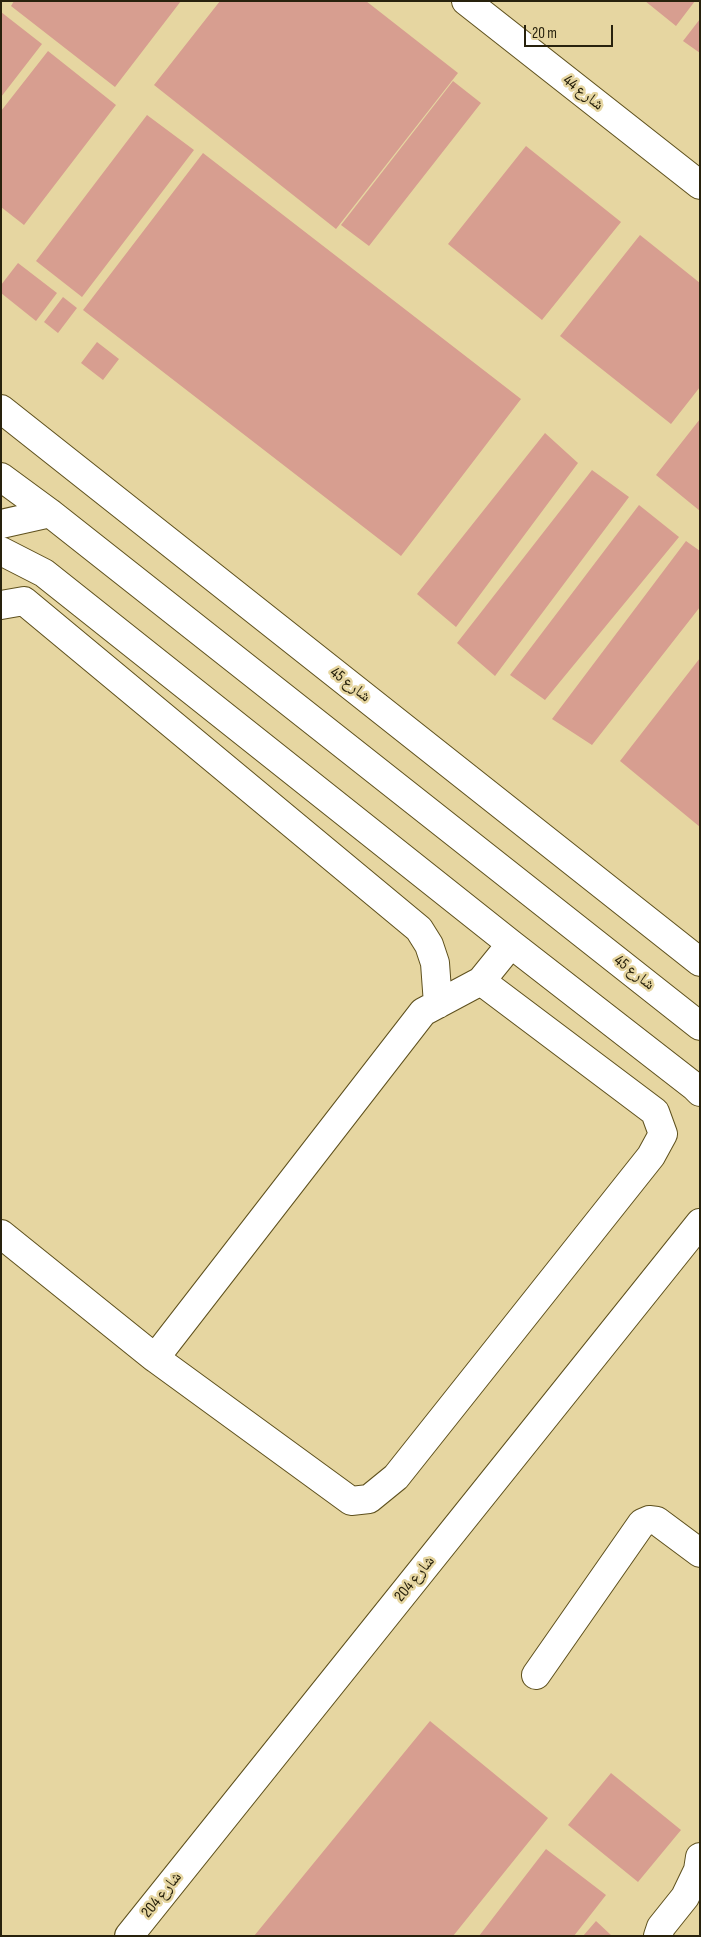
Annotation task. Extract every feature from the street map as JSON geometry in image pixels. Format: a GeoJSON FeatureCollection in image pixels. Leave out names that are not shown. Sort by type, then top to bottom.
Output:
{"type":"FeatureCollection","features":[{"type":"Feature","properties":{"kind":"street","name":"شارع 44"},"geometry":{"type":"LineString","coordinates":[[466,1],[700,185]]}},
{"type":"Feature","properties":{"kind":"street","name":"شارع 45"},"geometry":{"type":"LineString","coordinates":[[1,408],[700,962]]}},
{"type":"Feature","properties":{"kind":"street","name":"شارع 45"},"geometry":{"type":"LineString","coordinates":[[1,477],[50,513],[700,1026]]}},
{"type":"Feature","properties":{"kind":"street"},"geometry":{"type":"LineString","coordinates":[[1,524],[50,513]]}},
{"type":"Feature","properties":{"kind":"street"},"geometry":{"type":"LineString","coordinates":[[1,551],[44,573],[510,944],[695,1086],[700,1092]]}},
{"type":"Feature","properties":{"kind":"street"},"geometry":{"type":"LineString","coordinates":[[1,605],[24,600],[419,929],[429,945],[435,963],[438,1004]]}},
{"type":"Feature","properties":{"kind":"street"},"geometry":{"type":"LineString","coordinates":[[155,1358],[423,1012],[481,981],[510,944]]}},
{"type":"Feature","properties":{"kind":"street"},"geometry":{"type":"LineString","coordinates":[[1,1234],[155,1358],[351,1501],[369,1499],[396,1477],[651,1156],[663,1134],[656,1112],[481,981]]}},
{"type":"Feature","properties":{"kind":"street","name":"شارع 204"},"geometry":{"type":"LineString","coordinates":[[129,1936],[700,1223]]}},
{"type":"Feature","properties":{"kind":"street"},"geometry":{"type":"LineString","coordinates":[[536,1675],[642,1523],[649,1520],[657,1521],[700,1553]]}},
{"type":"Feature","properties":{"kind":"street"},"geometry":{"type":"LineString","coordinates":[[658,1936],[661,1927],[685,1897],[698,1870],[700,1857]]}},
{"type":"Feature","properties":{"kind":"building"},"geometry":{"type":"Polygon","coordinates":[[[14,1],[181,1],[115,87],[11,6],[14,1]]]}},
{"type":"Feature","properties":{"kind":"building"},"geometry":{"type":"Polygon","coordinates":[[[220,1],[366,1],[458,73],[336,229],[154,85],[220,1]]]}},
{"type":"Feature","properties":{"kind":"building"},"geometry":{"type":"Polygon","coordinates":[[[645,1],[695,1],[676,26],[645,1]]]}},
{"type":"Feature","properties":{"kind":"building"},"geometry":{"type":"Polygon","coordinates":[[[1,12],[42,44],[1,97],[1,12]]]}},
{"type":"Feature","properties":{"kind":"building"},"geometry":{"type":"Polygon","coordinates":[[[700,19],[700,53],[683,41],[700,19]]]}},
{"type":"Feature","properties":{"kind":"building"},"geometry":{"type":"Polygon","coordinates":[[[48,51],[116,105],[24,225],[1,207],[1,111],[48,51]]]}},
{"type":"Feature","properties":{"kind":"building"},"geometry":{"type":"Polygon","coordinates":[[[453,81],[481,103],[369,246],[341,225],[453,81]]]}},
{"type":"Feature","properties":{"kind":"building"},"geometry":{"type":"Polygon","coordinates":[[[147,115],[194,150],[82,297],[36,261],[147,115]]]}},
{"type":"Feature","properties":{"kind":"building"},"geometry":{"type":"Polygon","coordinates":[[[526,146],[621,222],[542,320],[448,244],[526,146]]]}},
{"type":"Feature","properties":{"kind":"building"},"geometry":{"type":"Polygon","coordinates":[[[203,153],[521,399],[401,556],[83,310],[203,153]]]}},
{"type":"Feature","properties":{"kind":"building"},"geometry":{"type":"Polygon","coordinates":[[[640,235],[700,283],[700,387],[671,424],[560,336],[640,235]]]}},
{"type":"Feature","properties":{"kind":"building"},"geometry":{"type":"Polygon","coordinates":[[[18,263],[57,293],[36,321],[1,293],[1,285],[18,263]]]}},
{"type":"Feature","properties":{"kind":"building"},"geometry":{"type":"Polygon","coordinates":[[[63,297],[77,308],[58,333],[44,322],[63,297]]]}},
{"type":"Feature","properties":{"kind":"building"},"geometry":{"type":"Polygon","coordinates":[[[97,342],[119,359],[103,380],[81,363],[97,342]]]}},
{"type":"Feature","properties":{"kind":"building"},"geometry":{"type":"Polygon","coordinates":[[[700,419],[700,511],[656,475],[700,419]]]}},
{"type":"Feature","properties":{"kind":"building"},"geometry":{"type":"Polygon","coordinates":[[[545,433],[578,463],[456,627],[417,594],[545,433]]]}},
{"type":"Feature","properties":{"kind":"building"},"geometry":{"type":"Polygon","coordinates":[[[592,470],[629,497],[495,676],[457,643],[592,470]]]}},
{"type":"Feature","properties":{"kind":"building"},"geometry":{"type":"Polygon","coordinates":[[[639,505],[679,537],[545,700],[510,675],[639,505]]]}},
{"type":"Feature","properties":{"kind":"building"},"geometry":{"type":"Polygon","coordinates":[[[686,541],[700,551],[700,607],[592,745],[552,719],[686,541]]]}},
{"type":"Feature","properties":{"kind":"building"},"geometry":{"type":"Polygon","coordinates":[[[700,658],[700,827],[620,761],[700,658]]]}},
{"type":"Feature","properties":{"kind":"building"},"geometry":{"type":"Polygon","coordinates":[[[430,1721],[548,1818],[453,1936],[254,1936],[430,1721]]]}},
{"type":"Feature","properties":{"kind":"building"},"geometry":{"type":"Polygon","coordinates":[[[611,1773],[681,1830],[638,1882],[568,1825],[611,1773]]]}},
{"type":"Feature","properties":{"kind":"building"},"geometry":{"type":"Polygon","coordinates":[[[546,1849],[606,1895],[574,1936],[479,1936],[546,1849]]]}},
{"type":"Feature","properties":{"kind":"building"},"geometry":{"type":"Polygon","coordinates":[[[596,1921],[612,1936],[583,1936],[596,1921]]]}}]}
